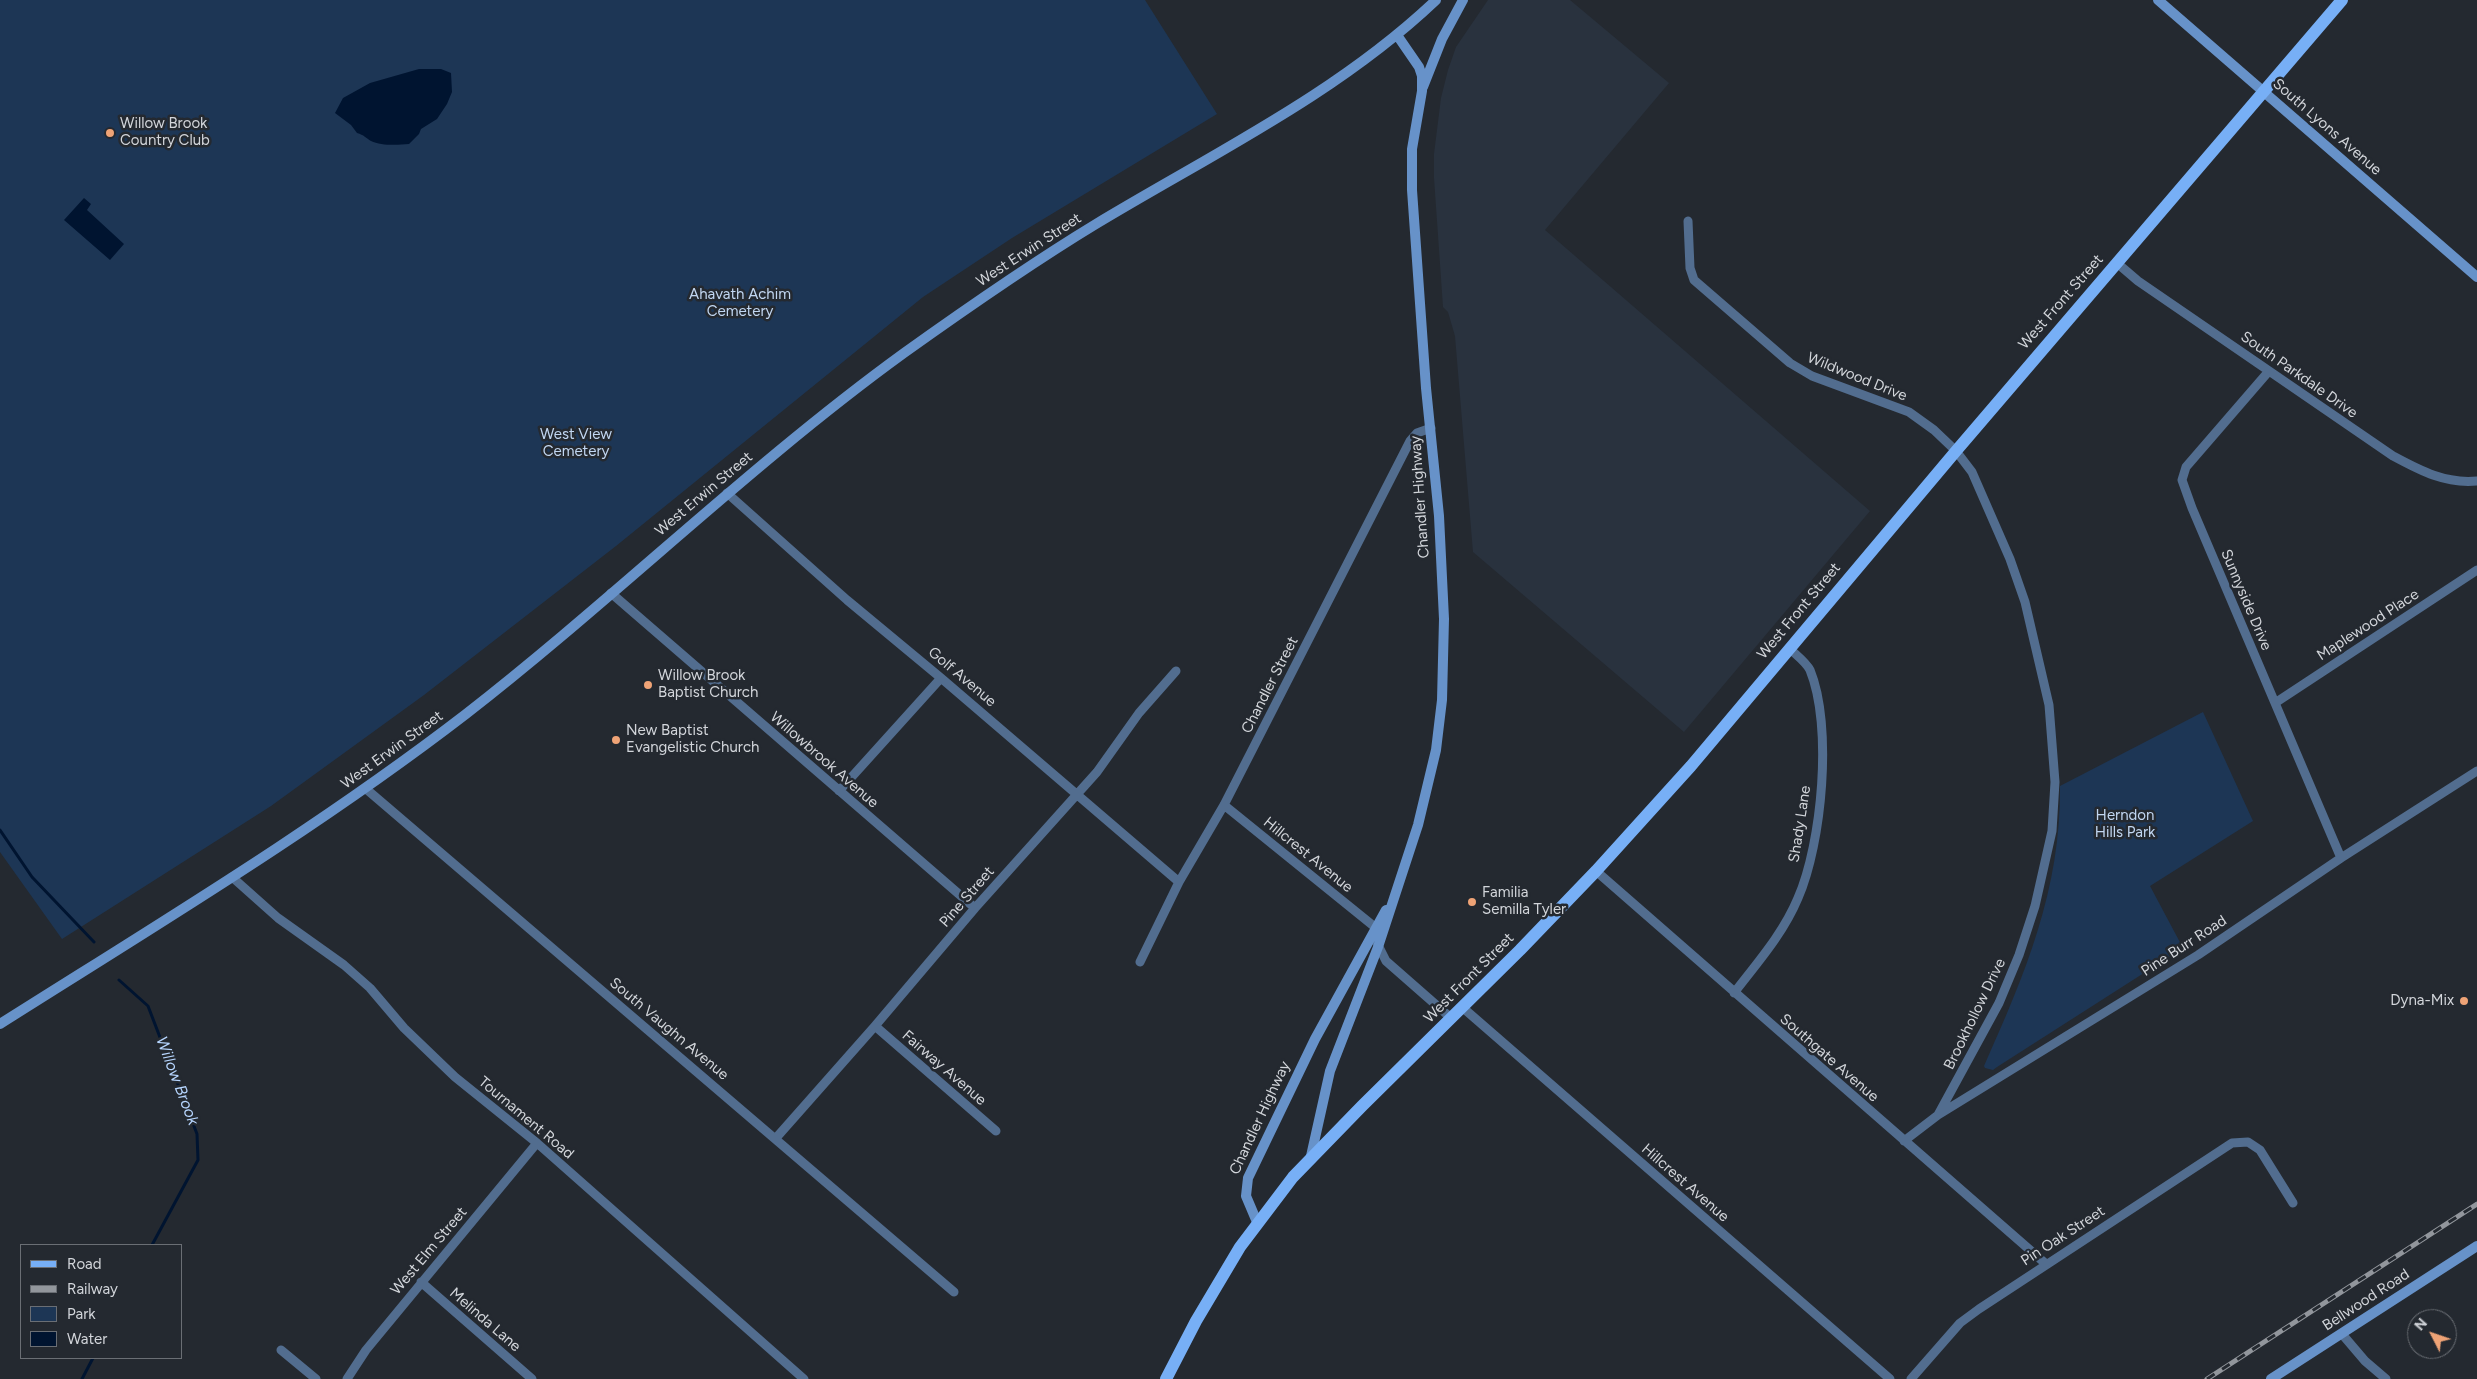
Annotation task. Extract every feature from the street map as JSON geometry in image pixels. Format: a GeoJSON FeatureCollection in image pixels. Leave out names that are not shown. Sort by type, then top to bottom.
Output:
{"type":"FeatureCollection","features":[{"type":"Feature","properties":{"kind":"main road","name":"West Front Street"},"geometry":{"type":"LineString","coordinates":[[1257,1222],[1311,1156],[1596,871],[1690,766],[1788,648],[2342,0]]}},
{"type":"Feature","properties":{"kind":"main road"},"geometry":{"type":"LineString","coordinates":[[1166,1379],[1209,1298],[1257,1222]]}},
{"type":"Feature","properties":{"kind":"street","name":"West Erwin Street"},"geometry":{"type":"LineString","coordinates":[[0,1024],[232,877],[365,788],[479,703],[611,594],[727,493],[869,379],[997,288],[1096,224],[1306,101],[1397,35],[1436,0]]}},
{"type":"Feature","properties":{"kind":"street","name":"Chandler Highway"},"geometry":{"type":"LineString","coordinates":[[1257,1222],[1246,1196],[1248,1178],[1314,1039],[1379,930],[1394,896],[1418,825],[1437,743],[1442,700],[1444,619],[1412,190],[1413,143],[1422,91],[1442,39],[1462,0]]}},
{"type":"Feature","properties":{"kind":"street","name":"South Lyons Avenue"},"geometry":{"type":"LineString","coordinates":[[2158,0],[2477,277]]}},
{"type":"Feature","properties":{"kind":"street","name":"Chandler Highway"},"geometry":{"type":"LineString","coordinates":[[1397,35],[1419,67],[1422,91]]}},
{"type":"Feature","properties":{"kind":"street","name":"Wildwood Drive"},"geometry":{"type":"LineString","coordinates":[[1688,221],[1690,268],[1694,280],[1768,346],[1806,373],[1908,412],[1934,430],[1956,451],[1972,472],[2014,569]]}},
{"type":"Feature","properties":{"kind":"street","name":"South Parkdale Drive"},"geometry":{"type":"LineString","coordinates":[[2117,263],[2138,280],[2394,456],[2430,476],[2460,482],[2477,481]]}},
{"type":"Feature","properties":{"kind":"street","name":"Sunnyside Drive"},"geometry":{"type":"LineString","coordinates":[[2269,371],[2186,467],[2182,480],[2192,508],[2341,858]]}},
{"type":"Feature","properties":{"kind":"street","name":"Chandler Street"},"geometry":{"type":"LineString","coordinates":[[1140,962],[1179,882],[1224,804],[1410,441],[1416,433],[1431,428]]}},
{"type":"Feature","properties":{"kind":"street","name":"Golf Avenue"},"geometry":{"type":"LineString","coordinates":[[727,493],[847,600],[1078,794],[1179,882]]}},
{"type":"Feature","properties":{"kind":"street","name":"Brookhollow Drive"},"geometry":{"type":"LineString","coordinates":[[1938,1115],[1999,1003],[2019,956],[2035,906],[2052,831],[2055,782],[2049,705],[2025,602],[2014,569]]}},
{"type":"Feature","properties":{"kind":"street","name":"Maplewood Place"},"geometry":{"type":"LineString","coordinates":[[2275,703],[2477,570]]}},
{"type":"Feature","properties":{"kind":"street","name":"Willowbrook Avenue"},"geometry":{"type":"LineString","coordinates":[[611,594],[975,908]]}},
{"type":"Feature","properties":{"kind":"street","name":"Shady Lane"},"geometry":{"type":"LineString","coordinates":[[1734,993],[1772,944],[1798,898],[1811,855],[1816,828],[1821,796],[1822,749],[1819,708],[1809,667],[1788,648]]}},
{"type":"Feature","properties":{"kind":"street","name":"Pine Street"},"geometry":{"type":"LineString","coordinates":[[776,1138],[875,1026],[975,908],[1078,794],[1139,713],[1176,671]]}},
{"type":"Feature","properties":{"kind":"street"},"geometry":{"type":"LineString","coordinates":[[838,791],[941,678]]}},
{"type":"Feature","properties":{"kind":"street","name":"Pine Burr Road"},"geometry":{"type":"LineString","coordinates":[[1904,1141],[1938,1115],[2198,955],[2341,858],[2477,771]]}},
{"type":"Feature","properties":{"kind":"street","name":"South Vaughn Avenue"},"geometry":{"type":"LineString","coordinates":[[365,788],[954,1292]]}},
{"type":"Feature","properties":{"kind":"street","name":"Hillcrest Avenue"},"geometry":{"type":"LineString","coordinates":[[1224,804],[1379,930]]}},
{"type":"Feature","properties":{"kind":"street","name":"Southgate Avenue"},"geometry":{"type":"LineString","coordinates":[[1596,871],[2046,1264]]}},
{"type":"Feature","properties":{"kind":"street","name":"Tournament Road"},"geometry":{"type":"LineString","coordinates":[[232,877],[278,918],[370,988],[404,1028],[455,1077],[537,1144],[804,1379]]}},
{"type":"Feature","properties":{"kind":"street","name":"Chandler Highway"},"geometry":{"type":"LineString","coordinates":[[1311,1156],[1330,1071],[1378,947],[1379,930]]}},
{"type":"Feature","properties":{"kind":"street"},"geometry":{"type":"LineString","coordinates":[[1378,947],[1386,961],[1451,1018]]}},
{"type":"Feature","properties":{"kind":"street","name":"Hillcrest Avenue"},"geometry":{"type":"LineString","coordinates":[[1462,1007],[1890,1379]]}},
{"type":"Feature","properties":{"kind":"street","name":"Fairway Avenue"},"geometry":{"type":"LineString","coordinates":[[875,1026],[996,1131]]}},
{"type":"Feature","properties":{"kind":"street","name":"Pin Oak Street"},"geometry":{"type":"LineString","coordinates":[[1911,1379],[1960,1323],[2046,1264],[2232,1143],[2248,1142],[2260,1150],[2293,1202]]}},
{"type":"Feature","properties":{"kind":"street","name":"West Elm Street"},"geometry":{"type":"LineString","coordinates":[[347,1379],[366,1350],[537,1144]]}},
{"type":"Feature","properties":{"kind":"street","name":"Bellwood Road"},"geometry":{"type":"LineString","coordinates":[[2271,1379],[2477,1246]]}},
{"type":"Feature","properties":{"kind":"street","name":"Melinda Lane"},"geometry":{"type":"LineString","coordinates":[[421,1282],[532,1379]]}},
{"type":"Feature","properties":{"kind":"street"},"geometry":{"type":"LineString","coordinates":[[2342,1334],[2365,1361],[2386,1379]]}},
{"type":"Feature","properties":{"kind":"street"},"geometry":{"type":"LineString","coordinates":[[281,1350],[316,1379]]}},
{"type":"Feature","properties":{"kind":"shaded area"},"geometry":{"type":"Polygon","coordinates":[[[1488,0],[1570,0],[1669,83],[1545,230],[1870,511],[1684,732],[1473,552],[1455,336],[1448,312],[1443,307],[1434,154],[1441,98],[1456,47],[1488,0]]]}},
{"type":"Feature","properties":{"kind":"green space","name":"Willow Brook Country Club"},"geometry":{"type":"Polygon","coordinates":[[[0,0],[1145,0],[1217,114],[1012,238],[923,297],[616,546],[424,695],[271,806],[62,939],[0,852],[0,0]]]}},
{"type":"Feature","properties":{"kind":"green space","name":"Herndon Hills Park"},"geometry":{"type":"Polygon","coordinates":[[[2203,712],[2253,821],[2150,886],[2183,948],[1993,1070],[1985,1068],[1984,1066],[2013,998],[2038,931],[2054,861],[2059,824],[2060,786],[2203,712]]]}},
{"type":"Feature","properties":{"kind":"water"},"geometry":{"type":"Polygon","coordinates":[[[419,69],[441,69],[451,73],[452,92],[437,119],[421,129],[419,134],[409,144],[375,143],[357,133],[351,125],[335,113],[343,98],[370,83],[419,69]]]}},
{"type":"Feature","properties":{"kind":"water"},"geometry":{"type":"Polygon","coordinates":[[[84,198],[91,204],[87,210],[124,244],[110,260],[64,220],[84,198]]]}},
{"type":"Feature","properties":{"kind":"waterway","name":"Willow Brook"},"geometry":{"type":"LineString","coordinates":[[0,830],[32,877],[94,942]]}},
{"type":"Feature","properties":{"kind":"waterway","name":"Willow Brook"},"geometry":{"type":"LineString","coordinates":[[119,980],[148,1006],[197,1134],[198,1160],[153,1244]]}},
{"type":"Feature","properties":{"kind":"waterway","name":"Willow Brook"},"geometry":{"type":"LineString","coordinates":[[82,1379],[92,1359]]}},
{"type":"Feature","properties":{"kind":"railway"},"geometry":{"type":"LineString","coordinates":[[2207,1379],[2477,1204]]}},
{"type":"Feature","properties":{"kind":"place","name":"Willow Brook Country Club"},"geometry":{"type":"Point","coordinates":[110,133]}},
{"type":"Feature","properties":{"kind":"place","name":"Willow Brook Baptist Church"},"geometry":{"type":"Point","coordinates":[648,685]}},
{"type":"Feature","properties":{"kind":"place","name":"New Baptist Evangelistic Church"},"geometry":{"type":"Point","coordinates":[616,740]}},
{"type":"Feature","properties":{"kind":"place","name":"Familia Semilla Tyler"},"geometry":{"type":"Point","coordinates":[1472,902]}},
{"type":"Feature","properties":{"kind":"place","name":"Dyna-Mix"},"geometry":{"type":"Point","coordinates":[2464,1001]}},
{"type":"Feature","properties":{"kind":"park label","name":"Ahavath Achim Cemetery"},"geometry":{"type":"Point","coordinates":[740,304]}},
{"type":"Feature","properties":{"kind":"park label","name":"West View Cemetery"},"geometry":{"type":"Point","coordinates":[576,444]}}]}
